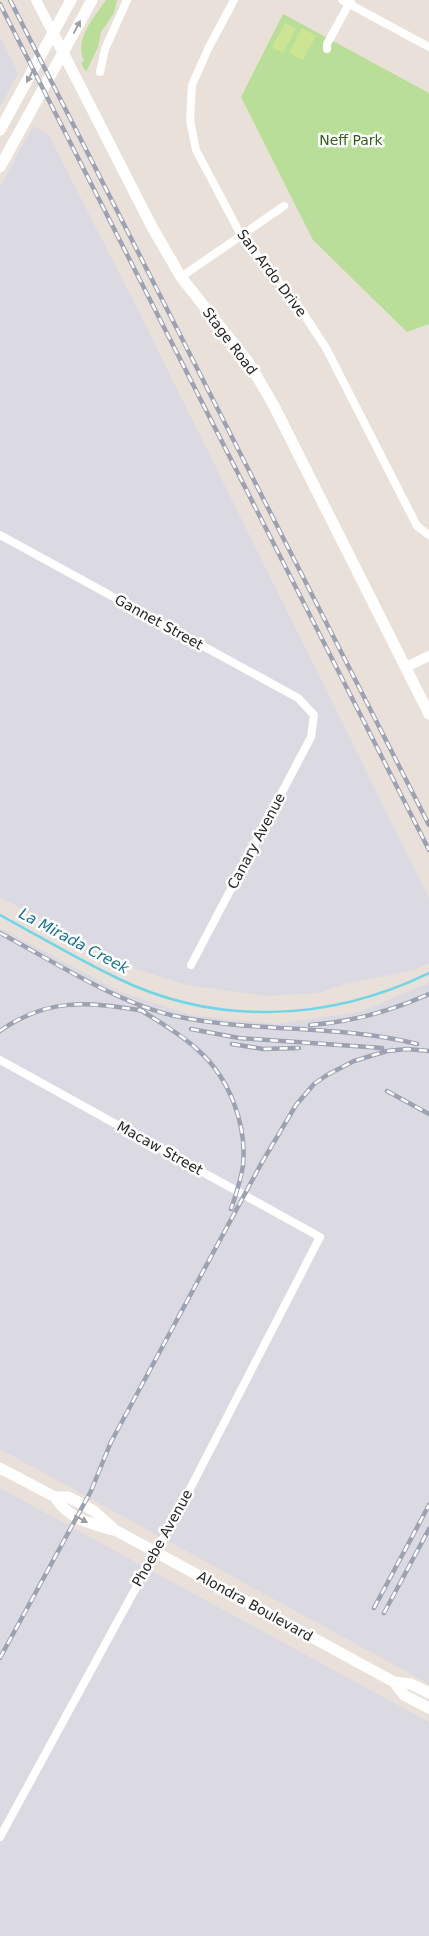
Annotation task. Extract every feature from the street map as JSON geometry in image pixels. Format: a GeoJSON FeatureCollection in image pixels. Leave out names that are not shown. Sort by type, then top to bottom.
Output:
{"type":"FeatureCollection","features":[{"type":"Feature","properties":{"kind":"main road"},"geometry":{"type":"LineString","coordinates":[[0,130],[71,0]]}},
{"type":"Feature","properties":{"kind":"main road"},"geometry":{"type":"LineString","coordinates":[[0,167],[92,0]]}},
{"type":"Feature","properties":{"kind":"main road","name":"Stage Road"},"geometry":{"type":"LineString","coordinates":[[53,33],[152,227],[181,277],[249,363],[274,406],[429,714]]}},
{"type":"Feature","properties":{"kind":"main road","name":"Alondra Boulevard"},"geometry":{"type":"LineString","coordinates":[[0,1468],[54,1497],[61,1509],[89,1524],[115,1530],[394,1682],[411,1684],[429,1693]]}},
{"type":"Feature","properties":{"kind":"main road","name":"Alondra Boulevard"},"geometry":{"type":"LineString","coordinates":[[394,1682],[404,1695],[429,1708]]}},
{"type":"Feature","properties":{"kind":"street","name":"Stage Road"},"geometry":{"type":"LineString","coordinates":[[36,0],[53,33]]}},
{"type":"Feature","properties":{"kind":"street"},"geometry":{"type":"LineString","coordinates":[[100,72],[105,49],[127,0]]}},
{"type":"Feature","properties":{"kind":"street","name":"San Ardo Drive"},"geometry":{"type":"LineString","coordinates":[[234,0],[208,49],[192,86],[190,120],[196,150],[242,237],[297,304],[326,348],[417,526],[428,535]]}},
{"type":"Feature","properties":{"kind":"street"},"geometry":{"type":"LineString","coordinates":[[327,49],[327,44],[347,1],[429,47]]}},
{"type":"Feature","properties":{"kind":"street"},"geometry":{"type":"LineString","coordinates":[[181,277],[242,237],[284,206]]}},
{"type":"Feature","properties":{"kind":"street","name":"Gannet Street"},"geometry":{"type":"LineString","coordinates":[[0,535],[298,698],[314,715]]}},
{"type":"Feature","properties":{"kind":"street"},"geometry":{"type":"LineString","coordinates":[[406,667],[429,656]]}},
{"type":"Feature","properties":{"kind":"street","name":"Canary Avenue"},"geometry":{"type":"LineString","coordinates":[[190,965],[312,737],[314,715]]}},
{"type":"Feature","properties":{"kind":"street","name":"Macaw Street"},"geometry":{"type":"LineString","coordinates":[[0,1060],[320,1237]]}},
{"type":"Feature","properties":{"kind":"street","name":"Phoebe Avenue"},"geometry":{"type":"LineString","coordinates":[[0,1837],[192,1484],[320,1237]]}},
{"type":"Feature","properties":{"kind":"shaded area"},"geometry":{"type":"Polygon","coordinates":[[[0,37],[18,73],[0,107],[0,37]]]}},
{"type":"Feature","properties":{"kind":"shaded area"},"geometry":{"type":"Polygon","coordinates":[[[33,126],[48,134],[134,302],[429,898],[429,963],[415,970],[345,984],[318,993],[266,996],[187,985],[132,968],[0,897],[0,187],[33,126]]]}},
{"type":"Feature","properties":{"kind":"shaded area"},"geometry":{"type":"Polygon","coordinates":[[[0,928],[121,992],[191,1015],[276,1024],[359,1012],[429,983],[429,1684],[0,1449],[0,928]]]}},
{"type":"Feature","properties":{"kind":"shaded area"},"geometry":{"type":"Polygon","coordinates":[[[0,1488],[429,1722],[429,1936],[0,1936],[0,1488]]]}},
{"type":"Feature","properties":{"kind":"green space"},"geometry":{"type":"Polygon","coordinates":[[[106,0],[117,0],[114,13],[101,32],[98,47],[86,72],[81,63],[84,61],[82,53],[83,36],[106,0]]]}},
{"type":"Feature","properties":{"kind":"green space","name":"Neff Park"},"geometry":{"type":"Polygon","coordinates":[[[283,14],[429,93],[429,324],[407,332],[313,240],[241,97],[283,14]]]}},
{"type":"Feature","properties":{"kind":"green space"},"geometry":{"type":"Polygon","coordinates":[[[285,23],[296,29],[283,53],[272,47],[285,23]]]}},
{"type":"Feature","properties":{"kind":"green space"},"geometry":{"type":"Polygon","coordinates":[[[302,28],[316,36],[303,60],[289,53],[302,28]]]}},
{"type":"Feature","properties":{"kind":"waterway","name":"La Mirada Creek"},"geometry":{"type":"LineString","coordinates":[[0,915],[102,971],[155,994],[194,1005],[234,1011],[273,1012],[313,1009],[353,1001],[391,989],[429,973]]}},
{"type":"Feature","properties":{"kind":"railway"},"geometry":{"type":"LineString","coordinates":[[10,0],[429,825]]}},
{"type":"Feature","properties":{"kind":"railway"},"geometry":{"type":"LineString","coordinates":[[0,4],[429,850]]}},
{"type":"Feature","properties":{"kind":"railway"},"geometry":{"type":"LineString","coordinates":[[0,933],[108,991],[153,1010],[175,1016],[235,1025],[357,1034],[417,1044]]}},
{"type":"Feature","properties":{"kind":"railway"},"geometry":{"type":"LineString","coordinates":[[310,1025],[326,1024],[371,1015],[429,994]]}},
{"type":"Feature","properties":{"kind":"railway"},"geometry":{"type":"LineString","coordinates":[[0,1031],[35,1012],[52,1007],[87,1004],[144,1011]]}},
{"type":"Feature","properties":{"kind":"railway"},"geometry":{"type":"LineString","coordinates":[[139,1009],[199,1051],[219,1074],[234,1103],[242,1134],[243,1165],[231,1209]]}},
{"type":"Feature","properties":{"kind":"railway"},"geometry":{"type":"LineString","coordinates":[[191,1029],[239,1038],[382,1048]]}},
{"type":"Feature","properties":{"kind":"railway"},"geometry":{"type":"LineString","coordinates":[[232,1044],[263,1049],[299,1048]]}},
{"type":"Feature","properties":{"kind":"railway"},"geometry":{"type":"LineString","coordinates":[[0,1658],[91,1491],[111,1442],[261,1164],[296,1105],[314,1084],[354,1061],[387,1051],[407,1049],[429,1051]]}},
{"type":"Feature","properties":{"kind":"railway"},"geometry":{"type":"LineString","coordinates":[[387,1091],[429,1114]]}},
{"type":"Feature","properties":{"kind":"railway"},"geometry":{"type":"LineString","coordinates":[[374,1608],[429,1505]]}},
{"type":"Feature","properties":{"kind":"railway"},"geometry":{"type":"LineString","coordinates":[[384,1613],[429,1529]]}}]}
